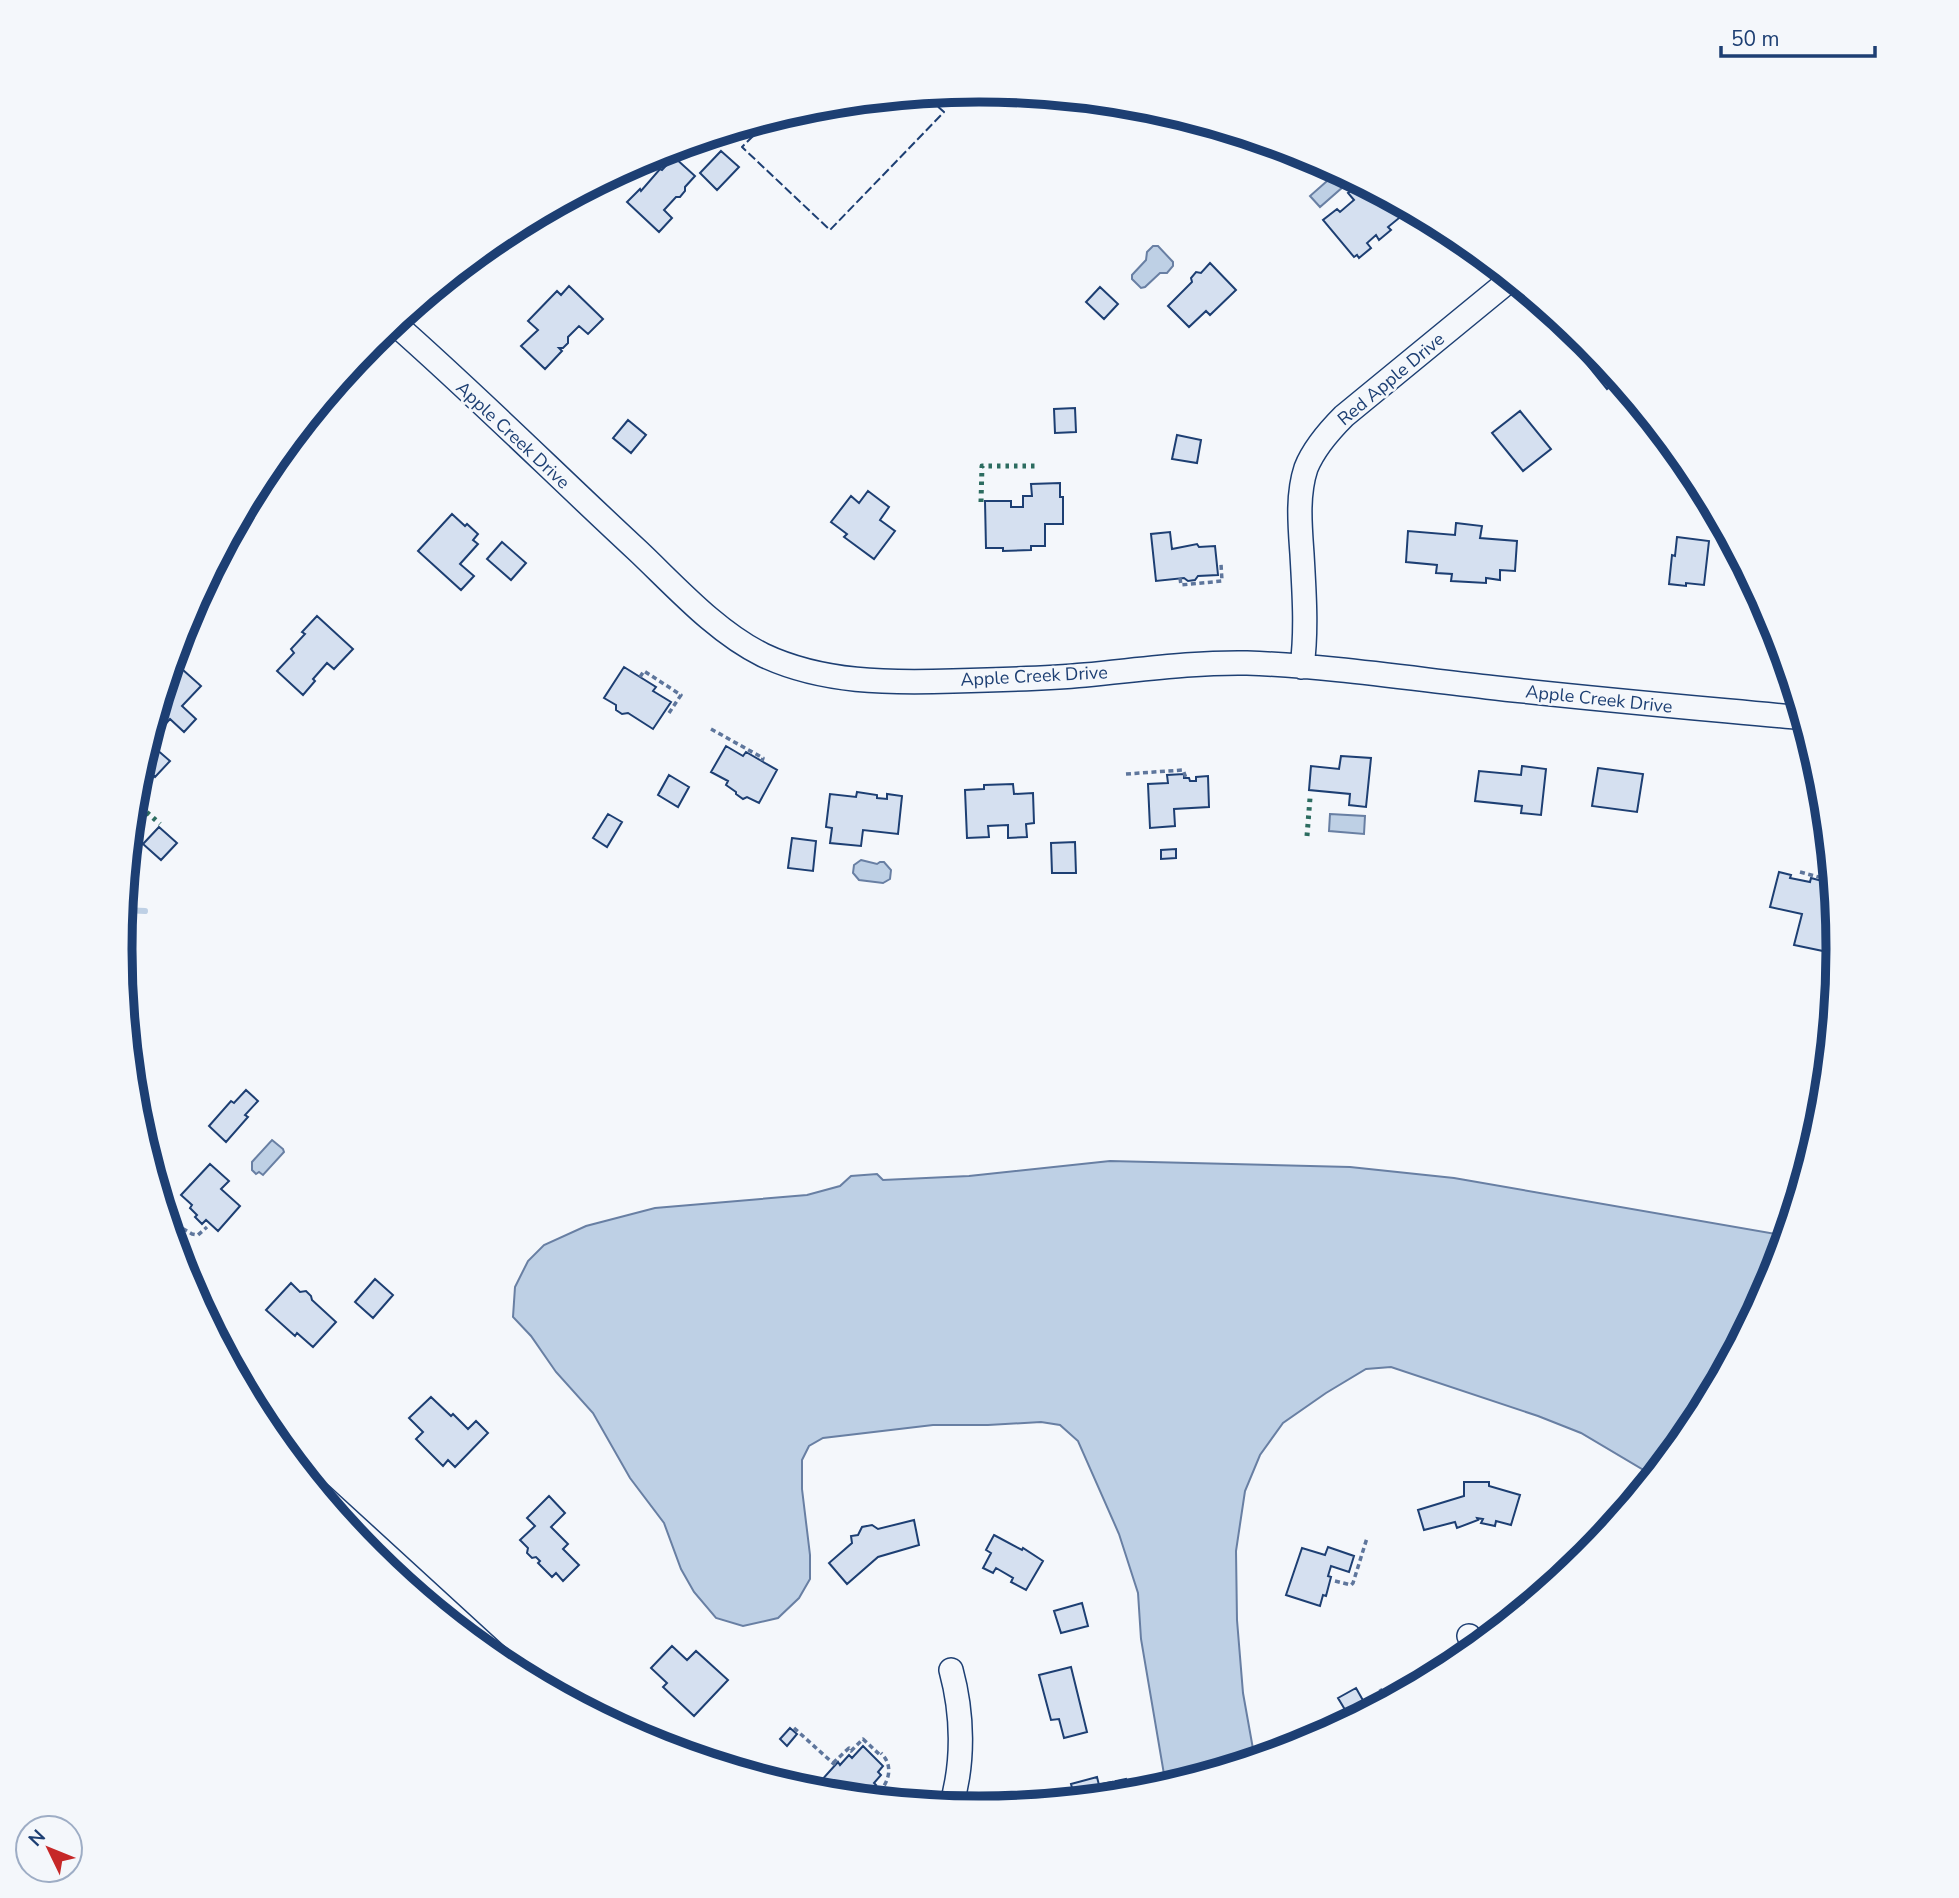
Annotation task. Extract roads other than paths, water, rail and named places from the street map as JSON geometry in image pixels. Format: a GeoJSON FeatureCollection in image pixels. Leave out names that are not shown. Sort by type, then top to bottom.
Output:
{"type":"FeatureCollection","features":[{"type":"Feature","properties":{"kind":"street","name":"Red Apple Drive"},"geometry":{"type":"LineString","coordinates":[[1302,667],[1305,628],[1300,498],[1312,456],[1321,441],[1344,416],[1504,285]]}},
{"type":"Feature","properties":{"kind":"street","name":"Apple Creek Drive"},"geometry":{"type":"LineString","coordinates":[[402,330],[709,617],[751,648],[785,663],[832,677],[912,683],[1046,678],[1213,663],[1302,667],[1794,717]]}},
{"type":"Feature","properties":{"kind":"street"},"geometry":{"type":"LineString","coordinates":[[951,1671],[958,1697],[960,1745],[953,1796]]}},
{"type":"Feature","properties":{"kind":"water"},"geometry":{"type":"Polygon","coordinates":[[[1330,178],[1344,186],[1320,207],[1310,196],[1330,178]]]}},
{"type":"Feature","properties":{"kind":"water"},"geometry":{"type":"Polygon","coordinates":[[[1153,246],[1158,246],[1173,262],[1173,266],[1167,273],[1160,273],[1141,288],[1132,279],[1132,275],[1146,260],[1147,252],[1153,246]]]}},
{"type":"Feature","properties":{"kind":"water"},"geometry":{"type":"Polygon","coordinates":[[[1330,814],[1365,816],[1364,834],[1329,831],[1330,814]]]}},
{"type":"Feature","properties":{"kind":"water"},"geometry":{"type":"Polygon","coordinates":[[[861,860],[877,864],[884,862],[891,870],[890,879],[883,883],[859,880],[853,873],[854,865],[861,860]]]}},
{"type":"Feature","properties":{"kind":"water"},"geometry":{"type":"Polygon","coordinates":[[[272,1140],[284,1152],[263,1175],[259,1172],[256,1174],[252,1170],[252,1162],[272,1140]]]}},
{"type":"Feature","properties":{"kind":"water"},"geometry":{"type":"Polygon","coordinates":[[[1110,1161],[1350,1167],[1454,1178],[1777,1234],[1740,1324],[1684,1420],[1647,1471],[1581,1433],[1391,1367],[1366,1369],[1283,1423],[1260,1455],[1245,1491],[1236,1551],[1237,1620],[1243,1693],[1253,1751],[1164,1776],[1141,1639],[1138,1593],[1119,1534],[1078,1441],[1060,1425],[1041,1422],[933,1425],[823,1438],[809,1446],[802,1460],[802,1489],[810,1555],[810,1579],[799,1598],[778,1618],[743,1626],[716,1618],[694,1592],[681,1569],[664,1523],[630,1478],[593,1413],[556,1372],[531,1336],[513,1317],[515,1287],[528,1261],[544,1245],[586,1226],[655,1208],[807,1195],[840,1186],[851,1176],[877,1174],[883,1180],[969,1176],[1110,1161]]]}},
{"type":"Feature","properties":{"kind":"waterway"},"geometry":{"type":"LineString","coordinates":[[133,910],[145,911]]}}]}
